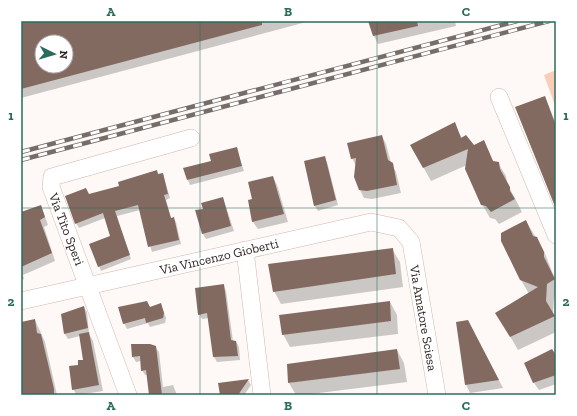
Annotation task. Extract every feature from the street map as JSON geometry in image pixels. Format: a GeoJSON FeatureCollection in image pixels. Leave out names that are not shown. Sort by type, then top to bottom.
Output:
{"type":"FeatureCollection","features":[{"type":"Feature","properties":{"kind":"street"},"geometry":{"type":"LineString","coordinates":[[499,97],[556,235]]}},
{"type":"Feature","properties":{"kind":"street","name":"Via Tito Speri"},"geometry":{"type":"LineString","coordinates":[[128,395],[51,187],[52,177],[191,138]]}},
{"type":"Feature","properties":{"kind":"street","name":"Via Vincenzo Gioberti"},"geometry":{"type":"LineString","coordinates":[[21,301],[371,222],[399,228],[411,242]]}},
{"type":"Feature","properties":{"kind":"street","name":"Via Amatore Sciesa"},"geometry":{"type":"LineString","coordinates":[[411,242],[437,395]]}},
{"type":"Feature","properties":{"kind":"street"},"geometry":{"type":"LineString","coordinates":[[245,250],[262,395]]}},
{"type":"Feature","properties":{"kind":"shaded area"},"geometry":{"type":"Polygon","coordinates":[[[556,70],[556,108],[544,75],[556,70]]]}},
{"type":"Feature","properties":{"kind":"building"},"geometry":{"type":"Polygon","coordinates":[[[21,21],[262,21],[262,25],[21,89],[21,21]]]}},
{"type":"Feature","properties":{"kind":"building"},"geometry":{"type":"Polygon","coordinates":[[[368,21],[417,21],[418,26],[373,36],[368,21]]]}},
{"type":"Feature","properties":{"kind":"building"},"geometry":{"type":"Polygon","coordinates":[[[545,96],[556,126],[556,209],[515,107],[545,96]]]}},
{"type":"Feature","properties":{"kind":"building"},"geometry":{"type":"Polygon","coordinates":[[[455,122],[461,138],[466,135],[474,145],[484,140],[493,161],[499,162],[500,169],[515,199],[491,212],[486,206],[481,205],[465,169],[468,149],[423,168],[410,145],[455,122]]]}},
{"type":"Feature","properties":{"kind":"building"},"geometry":{"type":"Polygon","coordinates":[[[382,135],[388,160],[393,163],[397,185],[367,191],[359,190],[354,177],[356,158],[351,159],[347,143],[382,135]]]}},
{"type":"Feature","properties":{"kind":"building"},"geometry":{"type":"Polygon","coordinates":[[[237,147],[242,166],[187,180],[183,168],[211,161],[209,154],[237,147]]]}},
{"type":"Feature","properties":{"kind":"building"},"geometry":{"type":"Polygon","coordinates":[[[325,156],[336,200],[314,206],[304,161],[325,156]]]}},
{"type":"Feature","properties":{"kind":"building"},"geometry":{"type":"Polygon","coordinates":[[[157,170],[158,174],[163,173],[168,194],[164,195],[171,218],[174,217],[179,240],[148,247],[138,205],[115,211],[130,255],[98,267],[89,244],[110,236],[103,213],[75,224],[65,196],[86,188],[89,194],[119,186],[118,182],[157,170]]]}},
{"type":"Feature","properties":{"kind":"building"},"geometry":{"type":"Polygon","coordinates":[[[273,176],[284,214],[252,222],[248,200],[252,199],[248,182],[273,176]]]}},
{"type":"Feature","properties":{"kind":"building"},"geometry":{"type":"Polygon","coordinates":[[[223,197],[231,226],[202,234],[195,210],[203,209],[201,203],[223,197]]]}},
{"type":"Feature","properties":{"kind":"building"},"geometry":{"type":"Polygon","coordinates":[[[41,205],[45,217],[40,220],[52,253],[21,267],[21,212],[41,205]]]}},
{"type":"Feature","properties":{"kind":"building"},"geometry":{"type":"Polygon","coordinates":[[[526,220],[533,236],[537,237],[544,252],[544,257],[555,279],[547,284],[546,301],[555,316],[510,337],[495,313],[538,287],[520,280],[501,241],[501,233],[526,220]]]}},
{"type":"Feature","properties":{"kind":"building"},"geometry":{"type":"Polygon","coordinates":[[[393,248],[396,274],[273,292],[268,264],[393,248]]]}},
{"type":"Feature","properties":{"kind":"building"},"geometry":{"type":"Polygon","coordinates":[[[224,284],[231,340],[236,341],[238,356],[213,357],[207,313],[198,315],[195,288],[224,284]]]}},
{"type":"Feature","properties":{"kind":"building"},"geometry":{"type":"Polygon","coordinates":[[[147,301],[150,307],[161,303],[164,313],[163,318],[146,323],[145,318],[123,324],[118,307],[147,301]]]}},
{"type":"Feature","properties":{"kind":"building"},"geometry":{"type":"Polygon","coordinates":[[[390,301],[391,321],[282,335],[279,315],[390,301]]]}},
{"type":"Feature","properties":{"kind":"building"},"geometry":{"type":"Polygon","coordinates":[[[84,306],[88,328],[64,334],[61,314],[84,306]]]}},
{"type":"Feature","properties":{"kind":"building"},"geometry":{"type":"Polygon","coordinates":[[[35,319],[37,333],[41,334],[54,389],[54,395],[21,395],[21,322],[35,319]]]}},
{"type":"Feature","properties":{"kind":"building"},"geometry":{"type":"Polygon","coordinates":[[[468,320],[499,380],[465,385],[456,322],[468,320]]]}},
{"type":"Feature","properties":{"kind":"building"},"geometry":{"type":"Polygon","coordinates":[[[89,332],[99,385],[72,390],[69,366],[78,365],[78,360],[83,360],[79,334],[89,332]]]}},
{"type":"Feature","properties":{"kind":"building"},"geometry":{"type":"Polygon","coordinates":[[[131,344],[150,344],[156,346],[162,395],[149,395],[146,370],[141,371],[140,356],[132,357],[131,344]]]}},
{"type":"Feature","properties":{"kind":"building"},"geometry":{"type":"Polygon","coordinates":[[[397,349],[400,369],[288,383],[287,364],[397,349]]]}},
{"type":"Feature","properties":{"kind":"building"},"geometry":{"type":"Polygon","coordinates":[[[552,349],[556,355],[556,375],[533,383],[524,363],[552,349]]]}},
{"type":"Feature","properties":{"kind":"building"},"geometry":{"type":"Polygon","coordinates":[[[249,379],[238,395],[220,395],[218,383],[249,379]]]}},
{"type":"Feature","properties":{"kind":"railway"},"geometry":{"type":"LineString","coordinates":[[21,152],[517,21]]}},
{"type":"Feature","properties":{"kind":"railway"},"geometry":{"type":"LineString","coordinates":[[21,160],[549,21]]}}]}
